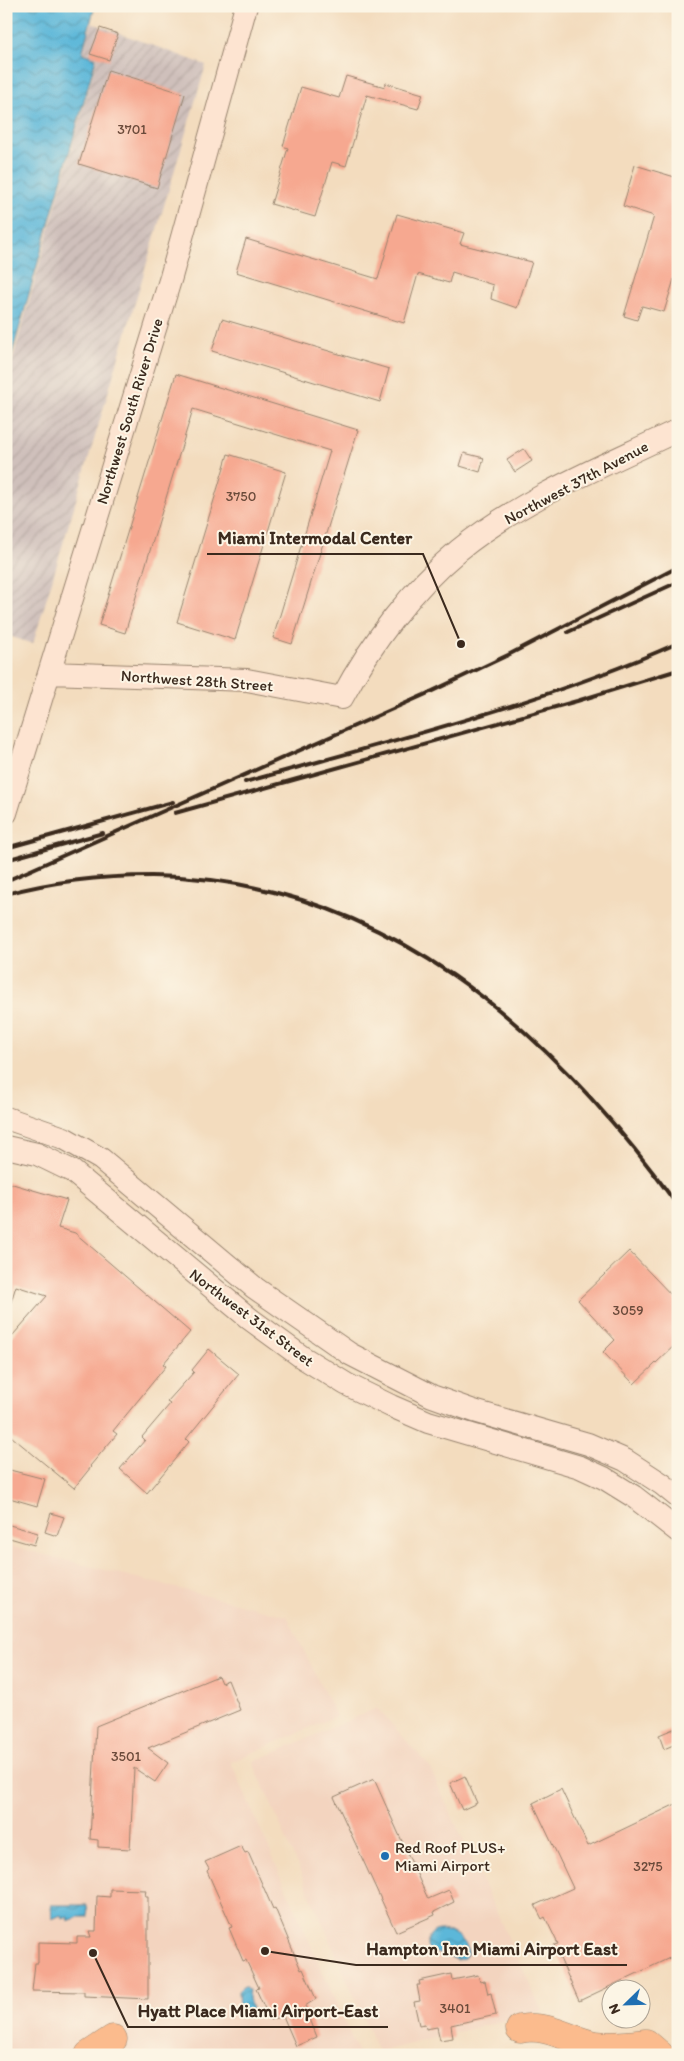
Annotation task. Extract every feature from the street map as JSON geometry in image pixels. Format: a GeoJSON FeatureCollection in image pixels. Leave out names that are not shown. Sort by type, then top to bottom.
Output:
{"type":"FeatureCollection","features":[{"type":"Feature","properties":{"kind":"highway"},"geometry":{"type":"LineString","coordinates":[[520,2029],[542,2028],[570,2038],[600,2045],[646,2043],[660,2055]]}},
{"type":"Feature","properties":{"kind":"highway"},"geometry":{"type":"LineString","coordinates":[[89,2055],[114,2039]]}},
{"type":"Feature","properties":{"kind":"highway"},"geometry":{"type":"LineString","coordinates":[[670,2055],[678,2052]]}},
{"type":"Feature","properties":{"kind":"street","name":"Northwest South River Drive"},"geometry":{"type":"LineString","coordinates":[[6,813],[171,277],[246,6]]}},
{"type":"Feature","properties":{"kind":"street","name":"Northwest 37th Avenue"},"geometry":{"type":"LineString","coordinates":[[342,698],[370,651],[392,622],[434,572],[461,549],[529,504],[678,430]]}},
{"type":"Feature","properties":{"kind":"street","name":"Northwest 28th Street"},"geometry":{"type":"LineString","coordinates":[[50,673],[247,680],[342,698]]}},
{"type":"Feature","properties":{"kind":"street","name":"Northwest 31st Street"},"geometry":{"type":"LineString","coordinates":[[6,1118],[64,1138],[101,1159],[151,1199],[254,1288],[350,1354],[432,1396],[474,1411],[588,1444],[625,1460],[662,1484],[678,1497]]}},
{"type":"Feature","properties":{"kind":"street","name":"Northwest 31st Street"},"geometry":{"type":"LineString","coordinates":[[6,1147],[37,1154],[72,1171],[133,1220],[221,1296],[277,1340],[346,1384],[428,1422],[580,1467],[596,1474],[633,1496],[678,1531]]}},
{"type":"Feature","properties":{"kind":"street"},"geometry":{"type":"LineString","coordinates":[[133,1220],[151,1199]]}},
{"type":"Feature","properties":{"kind":"shaded area"},"geometry":{"type":"Polygon","coordinates":[[[92,23],[206,65],[33,644],[6,635],[6,383],[97,58],[82,53],[92,23]]]}},
{"type":"Feature","properties":{"kind":"shaded area"},"geometry":{"type":"Polygon","coordinates":[[[6,1545],[287,1616],[336,1716],[231,1762],[359,2055],[131,2055],[111,2034],[64,2055],[6,2055],[6,1545]]]}},
{"type":"Feature","properties":{"kind":"shaded area"},"geometry":{"type":"Polygon","coordinates":[[[377,1708],[429,1766],[542,2011],[378,2052],[253,1762],[377,1708]]]}},
{"type":"Feature","properties":{"kind":"water"},"geometry":{"type":"Polygon","coordinates":[[[6,6],[95,6],[82,53],[96,58],[6,375],[6,6]]]}},
{"type":"Feature","properties":{"kind":"water"},"geometry":{"type":"Polygon","coordinates":[[[51,1905],[87,1905],[88,1917],[78,1917],[69,1921],[68,1917],[63,1919],[61,1915],[52,1919],[51,1905]]]}},
{"type":"Feature","properties":{"kind":"water"},"geometry":{"type":"Polygon","coordinates":[[[442,1930],[455,1934],[465,1943],[468,1952],[464,1959],[457,1960],[447,1955],[435,1953],[429,1949],[427,1942],[430,1935],[435,1931],[442,1930]]]}},
{"type":"Feature","properties":{"kind":"water"},"geometry":{"type":"Polygon","coordinates":[[[244,1986],[249,1990],[248,1998],[252,2009],[248,2015],[242,2014],[239,2009],[238,1991],[244,1986]]]}},
{"type":"Feature","properties":{"kind":"building"},"geometry":{"type":"Polygon","coordinates":[[[100,28],[118,34],[109,60],[90,54],[100,28]]]}},
{"type":"Feature","properties":{"kind":"building"},"geometry":{"type":"Polygon","coordinates":[[[108,70],[185,94],[157,188],[79,164],[108,70]]]}},
{"type":"Feature","properties":{"kind":"building"},"geometry":{"type":"Polygon","coordinates":[[[346,76],[385,87],[386,83],[423,94],[418,109],[367,95],[346,166],[332,162],[315,217],[271,204],[288,148],[283,146],[301,87],[339,98],[346,76]]]}},
{"type":"Feature","properties":{"kind":"building"},"geometry":{"type":"Polygon","coordinates":[[[635,165],[678,178],[678,266],[664,312],[642,306],[637,320],[624,316],[654,216],[623,206],[635,165]]]}},
{"type":"Feature","properties":{"kind":"building"},"geometry":{"type":"Polygon","coordinates":[[[397,214],[464,233],[460,244],[532,262],[517,308],[491,299],[493,285],[452,272],[449,283],[418,274],[404,323],[236,272],[246,239],[378,279],[397,214]]]}},
{"type":"Feature","properties":{"kind":"building"},"geometry":{"type":"Polygon","coordinates":[[[222,319],[389,369],[380,402],[212,351],[222,319]]]}},
{"type":"Feature","properties":{"kind":"building"},"geometry":{"type":"Polygon","coordinates":[[[176,374],[358,430],[292,644],[273,638],[330,451],[193,409],[125,633],[99,625],[176,374]]]}},
{"type":"Feature","properties":{"kind":"building"},"geometry":{"type":"Polygon","coordinates":[[[524,449],[532,461],[515,472],[507,460],[524,449]]]}},
{"type":"Feature","properties":{"kind":"building"},"geometry":{"type":"Polygon","coordinates":[[[464,453],[484,458],[480,472],[460,466],[464,453]]]}},
{"type":"Feature","properties":{"kind":"building"},"geometry":{"type":"Polygon","coordinates":[[[228,454],[286,472],[235,640],[177,622],[228,454]]]}},
{"type":"Feature","properties":{"kind":"building"},"geometry":{"type":"Polygon","coordinates":[[[6,1182],[67,1200],[58,1228],[75,1233],[190,1332],[163,1364],[166,1366],[113,1431],[117,1434],[74,1488],[6,1432],[6,1343],[47,1296],[16,1286],[9,1308],[6,1308],[6,1182]]]}},
{"type":"Feature","properties":{"kind":"building"},"geometry":{"type":"Polygon","coordinates":[[[629,1251],[678,1302],[678,1342],[634,1384],[603,1352],[615,1340],[578,1300],[629,1251]]]}},
{"type":"Feature","properties":{"kind":"building"},"geometry":{"type":"Polygon","coordinates":[[[209,1349],[239,1374],[186,1439],[189,1442],[147,1493],[120,1469],[145,1440],[142,1437],[170,1404],[167,1402],[194,1372],[192,1370],[209,1349]]]}},
{"type":"Feature","properties":{"kind":"building"},"geometry":{"type":"Polygon","coordinates":[[[6,1469],[45,1479],[37,1506],[6,1497],[6,1469]]]}},
{"type":"Feature","properties":{"kind":"building"},"geometry":{"type":"Polygon","coordinates":[[[51,1513],[64,1517],[57,1536],[45,1532],[51,1513]]]}},
{"type":"Feature","properties":{"kind":"building"},"geometry":{"type":"Polygon","coordinates":[[[6,1524],[38,1533],[34,1545],[6,1537],[6,1524]]]}},
{"type":"Feature","properties":{"kind":"building"},"geometry":{"type":"Polygon","coordinates":[[[218,1676],[221,1683],[228,1680],[240,1710],[148,1748],[168,1763],[155,1782],[134,1768],[130,1849],[98,1847],[98,1840],[90,1839],[96,1726],[218,1676]]]}},
{"type":"Feature","properties":{"kind":"building"},"geometry":{"type":"Polygon","coordinates":[[[678,1727],[678,1743],[664,1749],[659,1735],[678,1727]]]}},
{"type":"Feature","properties":{"kind":"building"},"geometry":{"type":"Polygon","coordinates":[[[465,1776],[477,1803],[462,1810],[450,1783],[465,1776]]]}},
{"type":"Feature","properties":{"kind":"building","name":"Red Roof PLUS+ Miami Airport"},"geometry":{"type":"Polygon","coordinates":[[[374,1779],[428,1899],[449,1890],[454,1902],[434,1912],[435,1915],[396,1932],[334,1797],[374,1779]]]}},
{"type":"Feature","properties":{"kind":"building"},"geometry":{"type":"Polygon","coordinates":[[[561,1789],[588,1846],[678,1803],[678,1954],[627,1978],[602,1978],[602,1990],[579,2001],[554,1945],[558,1944],[545,1917],[542,1919],[535,1905],[573,1888],[533,1803],[561,1789]]]}},
{"type":"Feature","properties":{"kind":"building"},"geometry":{"type":"Polygon","coordinates":[[[241,1846],[245,1853],[248,1852],[316,1999],[305,2006],[317,2037],[296,2046],[283,2016],[270,2020],[256,1989],[259,1988],[246,1960],[243,1961],[229,1928],[232,1927],[207,1871],[209,1869],[205,1862],[241,1846]]]}},
{"type":"Feature","properties":{"kind":"building"},"geometry":{"type":"Polygon","coordinates":[[[110,1889],[146,1890],[145,1896],[148,1896],[148,1999],[84,1996],[84,1992],[32,1991],[35,1963],[38,1963],[38,1942],[77,1943],[77,1937],[91,1937],[89,1931],[96,1931],[97,1896],[110,1897],[110,1889]]]}},
{"type":"Feature","properties":{"kind":"building"},"geometry":{"type":"Polygon","coordinates":[[[451,1974],[452,1980],[478,1975],[480,1982],[485,1981],[488,1994],[491,1993],[496,2015],[451,2025],[453,2038],[440,2040],[437,2027],[426,2029],[425,2024],[419,2025],[414,2002],[420,2001],[417,1985],[420,1985],[419,1981],[451,1974]]]}},
{"type":"Feature","properties":{"kind":"railway"},"geometry":{"type":"LineString","coordinates":[[6,881],[424,695],[508,655],[678,567]]}},
{"type":"Feature","properties":{"kind":"railway"},"geometry":{"type":"LineString","coordinates":[[568,632],[678,582]]}},
{"type":"Feature","properties":{"kind":"railway"},"geometry":{"type":"LineString","coordinates":[[245,782],[410,736],[518,703],[572,685],[678,643]]}},
{"type":"Feature","properties":{"kind":"railway"},"geometry":{"type":"LineString","coordinates":[[175,813],[577,701],[678,670]]}},
{"type":"Feature","properties":{"kind":"railway"},"geometry":{"type":"LineString","coordinates":[[6,848],[173,802]]}},
{"type":"Feature","properties":{"kind":"railway"},"geometry":{"type":"LineString","coordinates":[[6,860],[103,833]]}},
{"type":"Feature","properties":{"kind":"railway"},"geometry":{"type":"LineString","coordinates":[[6,894],[78,880],[115,877],[152,876],[236,884],[314,904],[386,935],[453,975],[516,1024],[574,1080],[628,1141],[678,1206]]}},
{"type":"Feature","properties":{"kind":"place","name":"Miami Intermodal Center"},"geometry":{"type":"Point","coordinates":[461,644]}},
{"type":"Feature","properties":{"kind":"place","name":"Red Roof PLUS+ Miami Airport"},"geometry":{"type":"Point","coordinates":[385,1856]}},
{"type":"Feature","properties":{"kind":"place","name":"Hampton Inn Miami Airport East"},"geometry":{"type":"Point","coordinates":[265,1951]}},
{"type":"Feature","properties":{"kind":"place","name":"Hyatt Place Miami Airport-East"},"geometry":{"type":"Point","coordinates":[93,1953]}}]}
